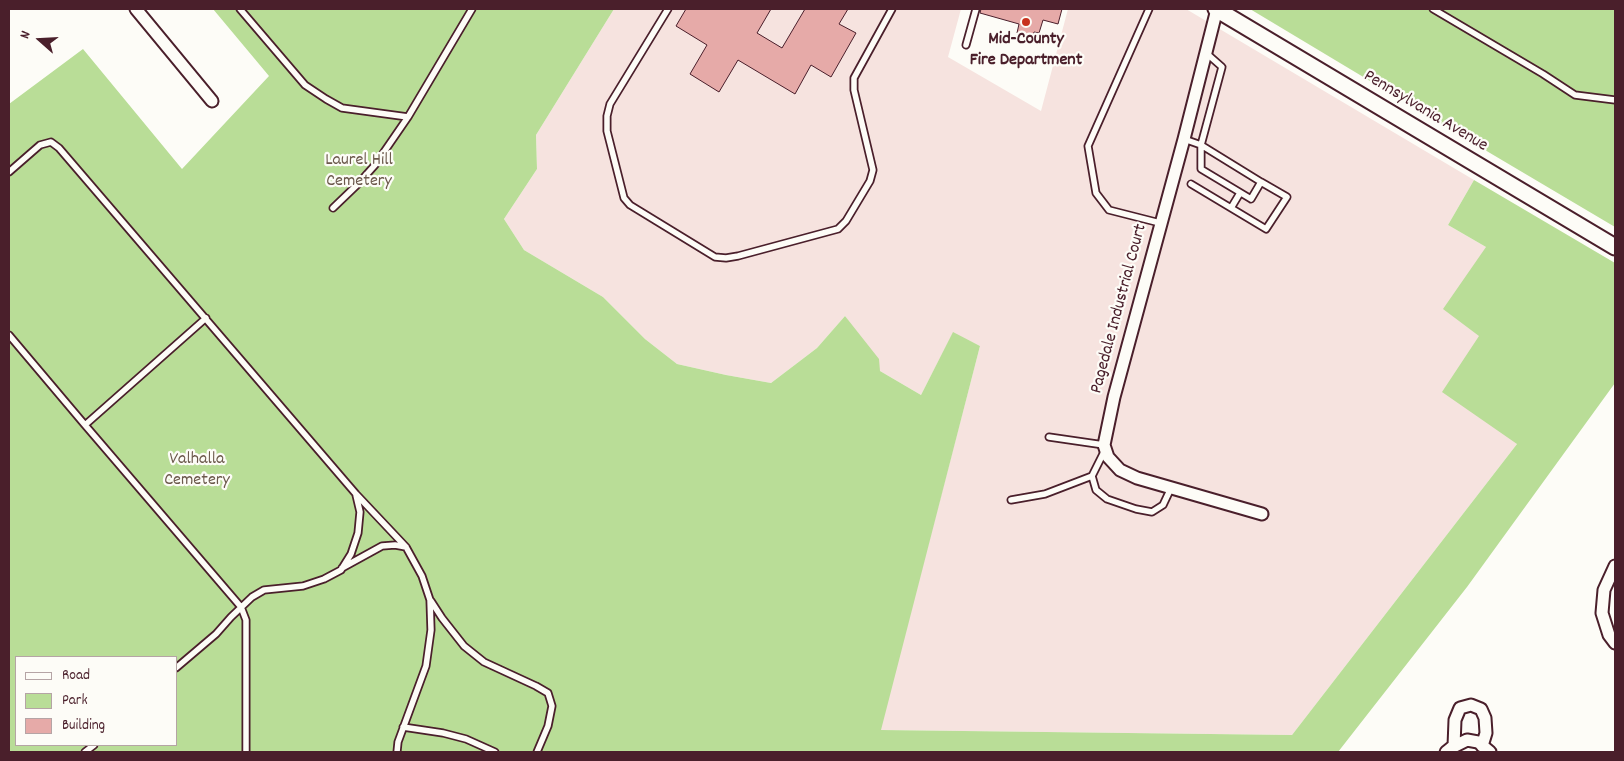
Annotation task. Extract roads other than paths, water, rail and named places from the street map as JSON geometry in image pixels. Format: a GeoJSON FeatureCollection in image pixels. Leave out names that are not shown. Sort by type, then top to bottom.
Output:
{"type":"FeatureCollection","features":[{"type":"Feature","properties":{"kind":"street"},"geometry":{"type":"LineString","coordinates":[[136,9],[212,101]]}},
{"type":"Feature","properties":{"kind":"street","name":"Pagedale Industrial Court"},"geometry":{"type":"LineString","coordinates":[[1105,447],[1114,397],[1184,139],[1216,9]]}},
{"type":"Feature","properties":{"kind":"street","name":"Pennsylvania Avenue"},"geometry":{"type":"LineString","coordinates":[[1216,9],[1615,247]]}},
{"type":"Feature","properties":{"kind":"street"},"geometry":{"type":"LineString","coordinates":[[1105,447],[1108,457],[1120,470],[1137,478],[1262,514]]}},
{"type":"Feature","properties":{"kind":"street"},"geometry":{"type":"LineString","coordinates":[[1615,566],[1604,590],[1602,613],[1608,635],[1615,643]]}},
{"type":"Feature","properties":{"kind":"street"},"geometry":{"type":"LineString","coordinates":[[1450,749],[1455,720],[1460,708],[1471,705],[1480,709],[1485,718],[1486,749]]}},
{"type":"Feature","properties":{"kind":"street"},"geometry":{"type":"LineString","coordinates":[[1450,749],[1467,740],[1478,742],[1486,749]]}},
{"type":"Feature","properties":{"kind":"lane"},"geometry":{"type":"LineString","coordinates":[[240,9],[305,85],[326,100],[342,108],[408,117]]}},
{"type":"Feature","properties":{"kind":"lane"},"geometry":{"type":"LineString","coordinates":[[333,208],[375,165],[408,117],[472,9]]}},
{"type":"Feature","properties":{"kind":"lane"},"geometry":{"type":"LineString","coordinates":[[668,9],[610,104],[607,116],[607,131],[624,198],[630,205],[714,257],[726,258],[838,229],[846,221],[870,181],[873,170],[854,90],[854,78],[892,9]]}},
{"type":"Feature","properties":{"kind":"lane"},"geometry":{"type":"LineString","coordinates":[[966,45],[976,9]]}},
{"type":"Feature","properties":{"kind":"lane"},"geometry":{"type":"LineString","coordinates":[[1149,9],[1088,146],[1096,193],[1109,210],[1160,223]]}},
{"type":"Feature","properties":{"kind":"lane"},"geometry":{"type":"LineString","coordinates":[[1433,9],[1575,95],[1615,100]]}},
{"type":"Feature","properties":{"kind":"lane"},"geometry":{"type":"LineString","coordinates":[[1206,52],[1222,67],[1201,146],[1201,169],[1251,199],[1261,182]]}},
{"type":"Feature","properties":{"kind":"lane"},"geometry":{"type":"LineString","coordinates":[[1184,139],[1201,146],[1286,197],[1266,229],[1191,184]]}},
{"type":"Feature","properties":{"kind":"lane"},"geometry":{"type":"LineString","coordinates":[[9,172],[40,145],[51,142],[59,148],[356,494],[406,547],[422,576],[430,600],[464,646],[484,662],[548,693],[552,706],[548,726],[537,752]]}},
{"type":"Feature","properties":{"kind":"lane"},"geometry":{"type":"LineString","coordinates":[[1231,208],[1240,193]]}},
{"type":"Feature","properties":{"kind":"lane"},"geometry":{"type":"LineString","coordinates":[[84,424],[206,318]]}},
{"type":"Feature","properties":{"kind":"lane"},"geometry":{"type":"LineString","coordinates":[[9,335],[241,607],[246,620],[246,752]]}},
{"type":"Feature","properties":{"kind":"lane"},"geometry":{"type":"LineString","coordinates":[[1049,437],[1105,447],[1092,476],[1096,490],[1107,499],[1136,509],[1152,512],[1163,505],[1171,488]]}},
{"type":"Feature","properties":{"kind":"lane"},"geometry":{"type":"LineString","coordinates":[[1011,500],[1045,494],[1092,476]]}},
{"type":"Feature","properties":{"kind":"lane"},"geometry":{"type":"LineString","coordinates":[[340,570],[352,554],[358,533],[360,512],[356,494]]}},
{"type":"Feature","properties":{"kind":"lane"},"geometry":{"type":"LineString","coordinates":[[178,666],[216,634],[252,597],[264,590],[303,586],[324,579],[382,546],[395,545],[406,547]]}},
{"type":"Feature","properties":{"kind":"lane"},"geometry":{"type":"LineString","coordinates":[[397,752],[403,727],[426,666],[430,630],[430,600]]}},
{"type":"Feature","properties":{"kind":"lane"},"geometry":{"type":"LineString","coordinates":[[403,727],[443,733],[466,739],[495,752]]}},
{"type":"Feature","properties":{"kind":"place","name":"Mid-County Fire Department"},"geometry":{"type":"Point","coordinates":[1026,22]}},
{"type":"Feature","properties":{"kind":"park label","name":"Laurel Hill Cemetery"},"geometry":{"type":"Point","coordinates":[359,172]}},
{"type":"Feature","properties":{"kind":"park label","name":"Valhalla Cemetery"},"geometry":{"type":"Point","coordinates":[197,471]}}]}
